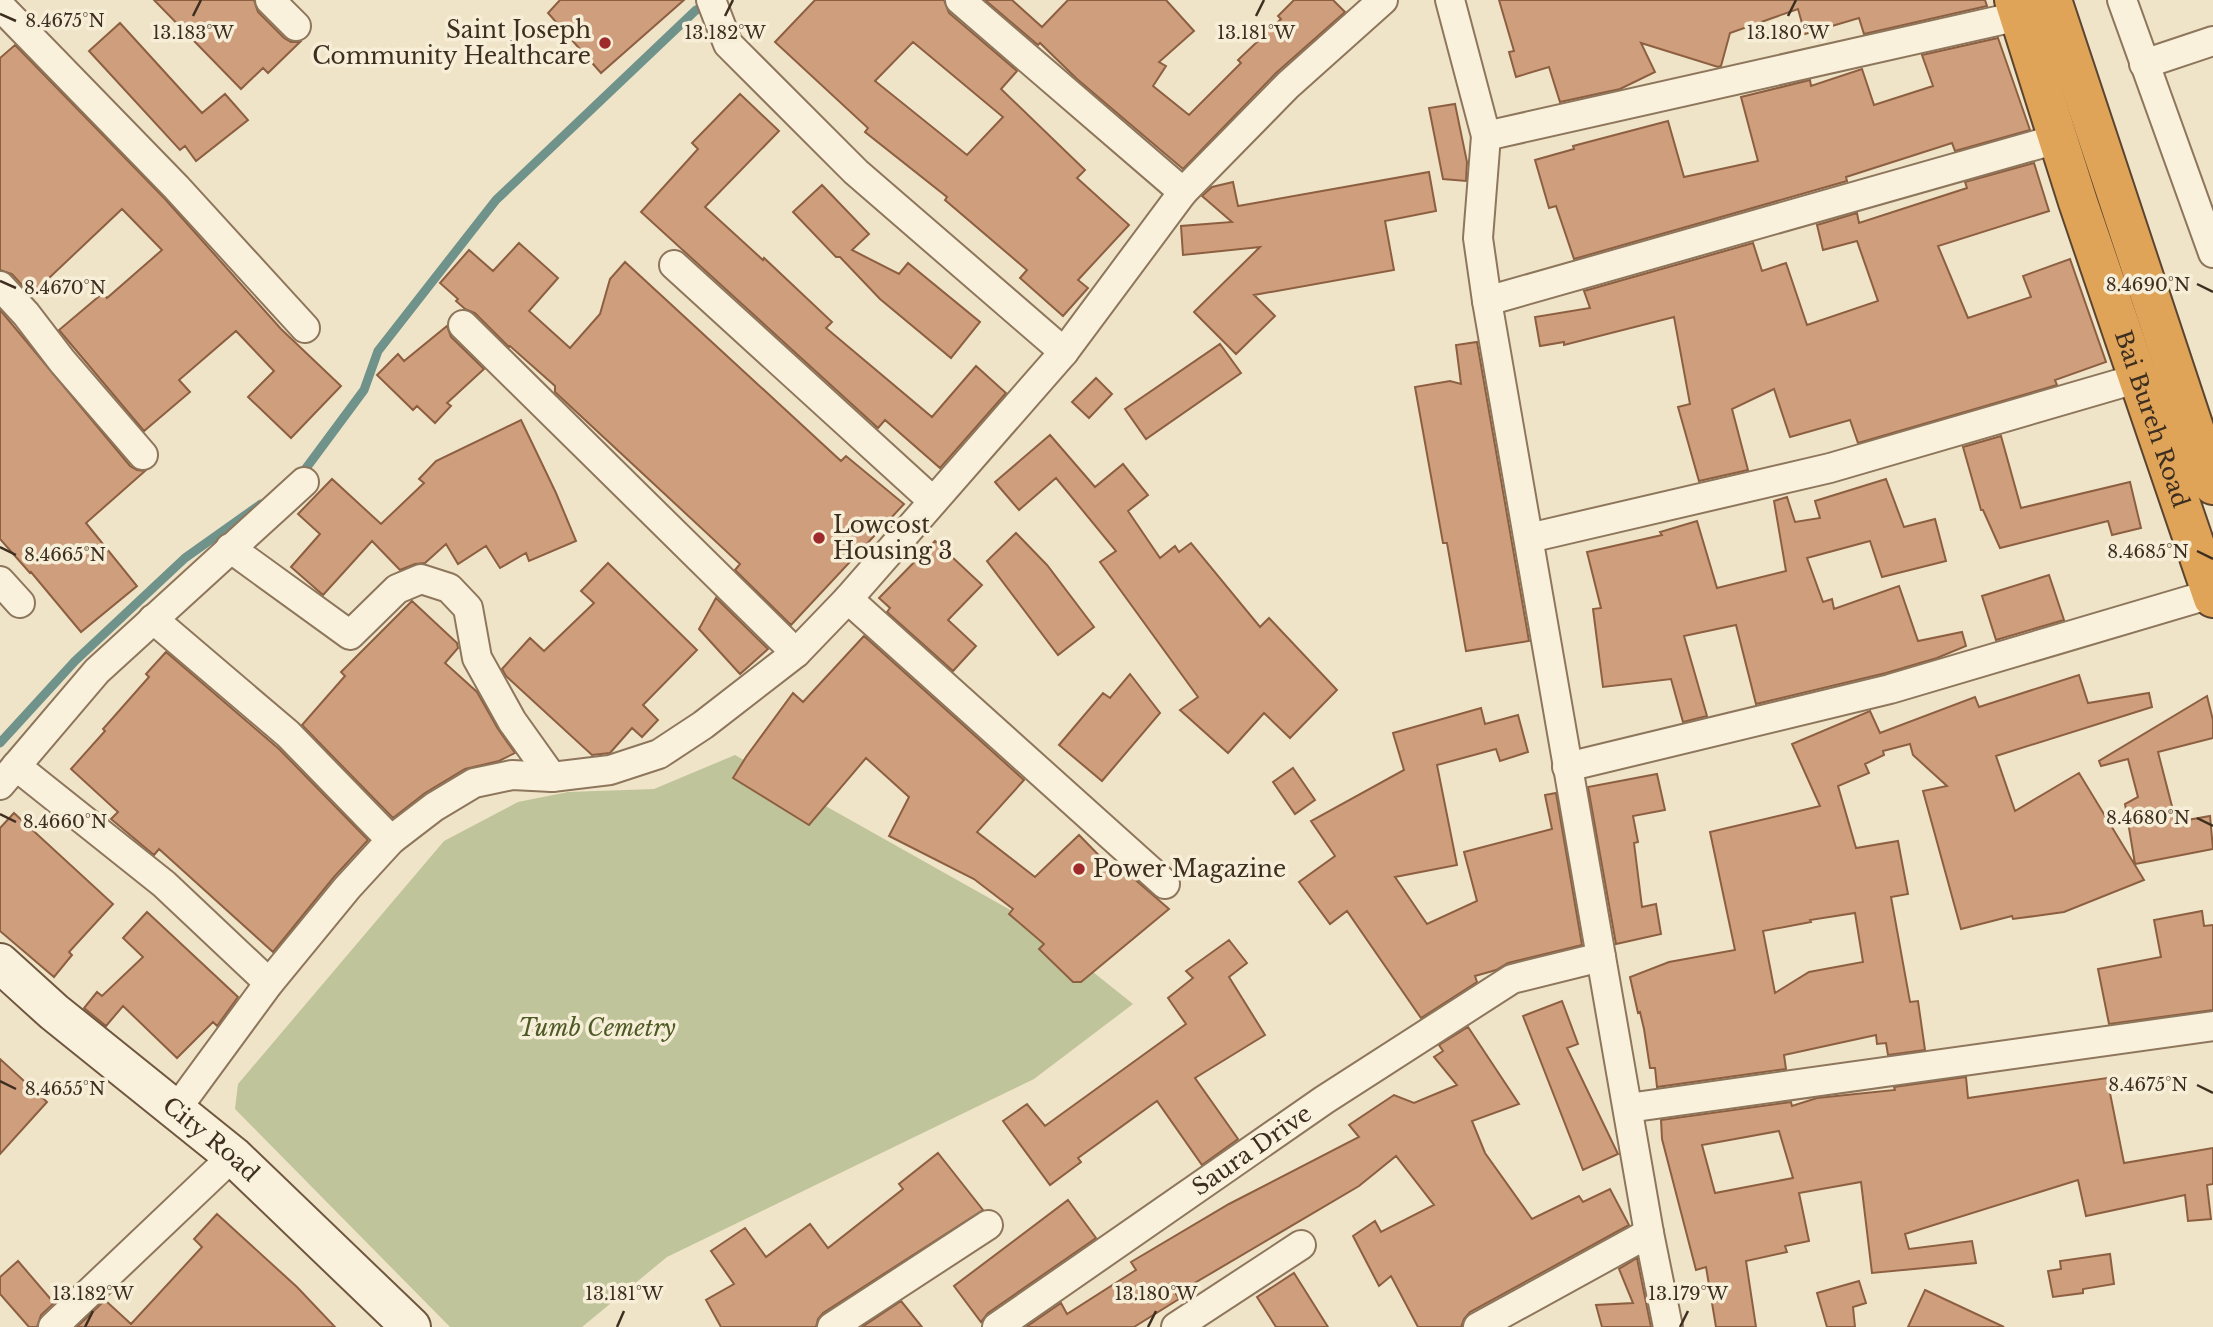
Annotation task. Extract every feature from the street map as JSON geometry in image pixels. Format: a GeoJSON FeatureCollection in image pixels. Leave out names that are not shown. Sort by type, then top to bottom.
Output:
{"type":"FeatureCollection","features":[{"type":"Feature","properties":{"kind":"highway","name":"Bai Bureh Road"},"geometry":{"type":"LineString","coordinates":[[2029,5],[2057,139],[2212,596]]}},
{"type":"Feature","properties":{"kind":"highway","name":"Bai Bureh Road"},"geometry":{"type":"LineString","coordinates":[[2029,5],[2213,485]]}},
{"type":"Feature","properties":{"kind":"main road","name":"City Road"},"geometry":{"type":"LineString","coordinates":[[0,963],[54,1012],[233,1156],[411,1327]]}},
{"type":"Feature","properties":{"kind":"street"},"geometry":{"type":"LineString","coordinates":[[270,0],[296,26]]}},
{"type":"Feature","properties":{"kind":"street"},"geometry":{"type":"LineString","coordinates":[[711,0],[728,44],[856,172],[1064,352]]}},
{"type":"Feature","properties":{"kind":"street"},"geometry":{"type":"LineString","coordinates":[[960,0],[1183,192]]}},
{"type":"Feature","properties":{"kind":"street"},"geometry":{"type":"LineString","coordinates":[[175,1111],[269,983],[346,888],[391,840],[433,807],[474,783],[512,775],[552,777],[610,770],[659,754],[703,725],[796,653],[848,599],[1064,352],[1183,192],[1288,85],[1382,0]]}},
{"type":"Feature","properties":{"kind":"street"},"geometry":{"type":"LineString","coordinates":[[1450,0],[1486,136],[1478,238],[1487,301],[1649,1233],[1668,1327]]}},
{"type":"Feature","properties":{"kind":"street"},"geometry":{"type":"LineString","coordinates":[[2122,0],[2213,253]]}},
{"type":"Feature","properties":{"kind":"street"},"geometry":{"type":"LineString","coordinates":[[1486,136],[2029,5]]}},
{"type":"Feature","properties":{"kind":"street"},"geometry":{"type":"LineString","coordinates":[[0,6],[177,188],[305,328]]}},
{"type":"Feature","properties":{"kind":"street"},"geometry":{"type":"LineString","coordinates":[[2144,64],[2213,41]]}},
{"type":"Feature","properties":{"kind":"street"},"geometry":{"type":"LineString","coordinates":[[1487,301],[2057,139]]}},
{"type":"Feature","properties":{"kind":"street"},"geometry":{"type":"LineString","coordinates":[[674,265],[933,500]]}},
{"type":"Feature","properties":{"kind":"street"},"geometry":{"type":"LineString","coordinates":[[0,286],[143,455]]}},
{"type":"Feature","properties":{"kind":"street"},"geometry":{"type":"LineString","coordinates":[[463,325],[796,653]]}},
{"type":"Feature","properties":{"kind":"street"},"geometry":{"type":"LineString","coordinates":[[1529,538],[1830,468],[2139,378]]}},
{"type":"Feature","properties":{"kind":"street"},"geometry":{"type":"LineString","coordinates":[[269,983],[164,884],[8,776],[97,671],[304,481]]}},
{"type":"Feature","properties":{"kind":"street"},"geometry":{"type":"LineString","coordinates":[[230,548],[350,635],[397,589],[421,579],[449,588],[468,608],[477,658],[512,721],[552,777]]}},
{"type":"Feature","properties":{"kind":"street"},"geometry":{"type":"LineString","coordinates":[[0,581],[20,603]]}},
{"type":"Feature","properties":{"kind":"street"},"geometry":{"type":"LineString","coordinates":[[1567,767],[1890,689],[2212,596]]}},
{"type":"Feature","properties":{"kind":"street"},"geometry":{"type":"LineString","coordinates":[[848,599],[1165,884]]}},
{"type":"Feature","properties":{"kind":"street"},"geometry":{"type":"LineString","coordinates":[[153,619],[288,734],[391,840]]}},
{"type":"Feature","properties":{"kind":"street","name":"Saura Drive"},"geometry":{"type":"LineString","coordinates":[[997,1327],[1324,1100],[1512,979],[1601,957]]}},
{"type":"Feature","properties":{"kind":"street"},"geometry":{"type":"LineString","coordinates":[[1628,1108],[2213,1026]]}},
{"type":"Feature","properties":{"kind":"street"},"geometry":{"type":"LineString","coordinates":[[53,1327],[233,1156]]}},
{"type":"Feature","properties":{"kind":"street"},"geometry":{"type":"LineString","coordinates":[[832,1327],[988,1225]]}},
{"type":"Feature","properties":{"kind":"street"},"geometry":{"type":"LineString","coordinates":[[1478,1327],[1649,1233]]}},
{"type":"Feature","properties":{"kind":"street"},"geometry":{"type":"LineString","coordinates":[[1176,1327],[1301,1245]]}},
{"type":"Feature","properties":{"kind":"green space","name":"Tumb Cemetry"},"geometry":{"type":"Polygon","coordinates":[[[735,755],[1028,920],[1133,1004],[1034,1079],[667,1257],[582,1327],[450,1327],[235,1109],[238,1084],[444,841],[518,802],[568,792],[654,789],[735,755]]]}},
{"type":"Feature","properties":{"kind":"building"},"geometry":{"type":"Polygon","coordinates":[[[154,0],[254,0],[258,12],[284,38],[291,42],[300,42],[268,73],[263,68],[241,89],[154,0]]]}},
{"type":"Feature","properties":{"kind":"building","name":"Saint Joseph Community Healthcare"},"geometry":{"type":"Polygon","coordinates":[[[560,0],[684,0],[601,73],[548,13],[560,0]]]}},
{"type":"Feature","properties":{"kind":"building"},"geometry":{"type":"Polygon","coordinates":[[[815,0],[944,0],[949,13],[1017,71],[1001,89],[1085,170],[1077,178],[1129,225],[1078,280],[1088,288],[1063,316],[1020,278],[1027,270],[945,200],[947,197],[865,132],[868,128],[775,42],[815,0]],[[913,42],[875,81],[967,155],[1003,117],[913,42]]]}},
{"type":"Feature","properties":{"kind":"building"},"geometry":{"type":"Polygon","coordinates":[[[985,0],[1012,0],[1042,27],[1068,0],[1166,0],[1194,31],[1159,62],[1166,66],[1153,86],[1189,115],[1241,63],[1238,60],[1281,19],[1278,16],[1294,0],[1333,0],[1345,12],[1276,73],[1183,169],[1077,79],[1040,43],[1038,45],[985,0]]]}},
{"type":"Feature","properties":{"kind":"building"},"geometry":{"type":"Polygon","coordinates":[[[1499,0],[1985,0],[1987,6],[1864,34],[1859,18],[1805,34],[1798,9],[1730,33],[1721,66],[1718,67],[1641,43],[1655,72],[1620,89],[1560,102],[1549,67],[1516,77],[1509,52],[1514,51],[1499,0]]]}},
{"type":"Feature","properties":{"kind":"building"},"geometry":{"type":"Polygon","coordinates":[[[120,23],[202,113],[225,94],[248,120],[196,161],[185,146],[180,150],[89,51],[120,23]]]}},
{"type":"Feature","properties":{"kind":"building"},"geometry":{"type":"Polygon","coordinates":[[[1998,38],[2030,130],[1955,151],[1952,143],[1846,177],[1847,181],[1574,259],[1556,206],[1549,208],[1535,160],[1574,149],[1573,146],[1668,121],[1684,177],[1758,161],[1741,97],[1810,80],[1811,86],[1862,69],[1874,105],[1933,86],[1922,55],[1998,38]]]}},
{"type":"Feature","properties":{"kind":"building"},"geometry":{"type":"Polygon","coordinates":[[[15,45],[165,199],[281,329],[341,386],[291,438],[248,397],[274,371],[236,331],[179,380],[190,392],[144,431],[59,330],[103,293],[107,298],[162,250],[122,209],[31,295],[12,274],[0,270],[0,58],[15,45]]]}},
{"type":"Feature","properties":{"kind":"building"},"geometry":{"type":"Polygon","coordinates":[[[740,94],[779,131],[705,207],[832,322],[826,328],[932,417],[976,366],[1006,393],[940,468],[885,420],[878,428],[641,212],[698,149],[692,143],[740,94]]]}},
{"type":"Feature","properties":{"kind":"building"},"geometry":{"type":"Polygon","coordinates":[[[1455,104],[1467,162],[1466,181],[1443,179],[1429,108],[1455,104]]]}},
{"type":"Feature","properties":{"kind":"building"},"geometry":{"type":"Polygon","coordinates":[[[2034,163],[2049,211],[1938,246],[1968,318],[2031,297],[2023,276],[2070,259],[2106,362],[2055,380],[2057,385],[1858,443],[1850,420],[1790,437],[1774,389],[1732,409],[1748,470],[1699,481],[1678,407],[1690,404],[1674,317],[1564,345],[1564,342],[1540,346],[1535,317],[1590,308],[1584,291],[1753,243],[1762,271],[1786,263],[1807,325],[1878,301],[1857,241],[1823,250],[1817,225],[1857,213],[1859,223],[1967,188],[1965,182],[2034,163]]]}},
{"type":"Feature","properties":{"kind":"building"},"geometry":{"type":"Polygon","coordinates":[[[1429,172],[1436,211],[1385,221],[1394,270],[1254,295],[1275,316],[1236,354],[1194,312],[1260,247],[1183,255],[1181,226],[1232,222],[1202,196],[1212,187],[1233,182],[1238,206],[1429,172]]]}},
{"type":"Feature","properties":{"kind":"building"},"geometry":{"type":"Polygon","coordinates":[[[822,185],[869,234],[852,250],[899,274],[908,263],[980,322],[951,358],[880,299],[793,212],[822,185]]]}},
{"type":"Feature","properties":{"kind":"building"},"geometry":{"type":"Polygon","coordinates":[[[519,243],[558,278],[529,311],[570,348],[600,314],[610,279],[625,262],[841,461],[846,456],[904,504],[791,625],[735,570],[740,564],[555,392],[555,386],[509,347],[475,313],[456,301],[458,299],[440,283],[469,250],[493,271],[519,243]]]}},
{"type":"Feature","properties":{"kind":"building"},"geometry":{"type":"Polygon","coordinates":[[[0,310],[130,466],[145,471],[86,523],[137,586],[81,632],[0,539],[0,310]]]}},
{"type":"Feature","properties":{"kind":"building"},"geometry":{"type":"Polygon","coordinates":[[[447,326],[451,337],[484,369],[447,403],[451,406],[435,423],[417,406],[413,410],[377,375],[398,354],[404,361],[447,326]]]}},
{"type":"Feature","properties":{"kind":"building"},"geometry":{"type":"Polygon","coordinates":[[[1477,342],[1529,641],[1466,651],[1415,387],[1450,381],[1461,384],[1456,345],[1477,342]]]}},
{"type":"Feature","properties":{"kind":"building"},"geometry":{"type":"Polygon","coordinates":[[[1220,344],[1241,373],[1146,439],[1125,409],[1220,344]]]}},
{"type":"Feature","properties":{"kind":"building"},"geometry":{"type":"Polygon","coordinates":[[[1096,378],[1112,394],[1089,418],[1072,402],[1096,378]]]}},
{"type":"Feature","properties":{"kind":"building"},"geometry":{"type":"Polygon","coordinates":[[[521,420],[576,541],[529,561],[526,553],[500,568],[486,546],[458,564],[446,544],[425,563],[400,570],[372,541],[323,595],[291,567],[320,534],[298,514],[332,479],[381,524],[424,483],[419,479],[436,461],[521,420]]]}},
{"type":"Feature","properties":{"kind":"building"},"geometry":{"type":"Polygon","coordinates":[[[1050,435],[1095,487],[1123,464],[1148,495],[1128,511],[1160,558],[1175,546],[1179,552],[1191,543],[1260,627],[1269,618],[1337,690],[1290,738],[1264,713],[1228,753],[1180,710],[1198,697],[1100,562],[1116,551],[1056,478],[1019,510],[995,482],[1050,435]]]}},
{"type":"Feature","properties":{"kind":"building"},"geometry":{"type":"Polygon","coordinates":[[[2001,436],[2021,508],[2130,482],[2141,528],[2112,535],[2108,521],[2000,548],[1981,510],[1963,447],[2001,436]]]}},
{"type":"Feature","properties":{"kind":"building"},"geometry":{"type":"Polygon","coordinates":[[[1886,479],[1904,527],[1935,519],[1946,561],[1882,577],[1870,541],[1807,558],[1823,602],[1832,599],[1834,609],[1899,586],[1918,641],[1962,632],[1966,646],[1886,673],[1756,704],[1736,625],[1684,636],[1707,716],[1683,722],[1671,679],[1603,687],[1593,609],[1601,608],[1587,552],[1662,535],[1660,532],[1697,521],[1717,588],[1786,571],[1774,501],[1787,497],[1795,522],[1820,518],[1815,501],[1886,479]]]}},
{"type":"Feature","properties":{"kind":"building"},"geometry":{"type":"Polygon","coordinates":[[[1016,533],[1047,565],[1094,627],[1058,655],[987,561],[1016,533]]]}},
{"type":"Feature","properties":{"kind":"building"},"geometry":{"type":"Polygon","coordinates":[[[935,541],[982,585],[948,620],[976,646],[953,671],[887,612],[890,608],[879,598],[935,541]]]}},
{"type":"Feature","properties":{"kind":"building"},"geometry":{"type":"Polygon","coordinates":[[[608,563],[697,650],[643,705],[658,720],[642,737],[632,728],[610,753],[592,755],[506,676],[502,669],[530,638],[544,651],[594,603],[581,591],[608,563]]]}},
{"type":"Feature","properties":{"kind":"building"},"geometry":{"type":"Polygon","coordinates":[[[2049,575],[2064,620],[1996,640],[1982,596],[2049,575]]]}},
{"type":"Feature","properties":{"kind":"building"},"geometry":{"type":"Polygon","coordinates":[[[716,598],[768,649],[740,674],[699,629],[716,598]]]}},
{"type":"Feature","properties":{"kind":"building"},"geometry":{"type":"Polygon","coordinates":[[[412,601],[457,643],[458,648],[445,663],[477,692],[515,753],[499,761],[465,769],[425,793],[393,818],[302,725],[345,676],[341,672],[412,601]]]}},
{"type":"Feature","properties":{"kind":"building"},"geometry":{"type":"Polygon","coordinates":[[[864,636],[1024,780],[977,832],[1035,877],[1079,835],[1118,875],[1124,870],[1169,909],[1081,982],[1073,982],[1039,949],[1044,944],[1009,914],[1013,909],[974,879],[889,836],[909,797],[866,758],[809,825],[733,778],[793,693],[803,702],[864,636]]]}},
{"type":"Feature","properties":{"kind":"building"},"geometry":{"type":"Polygon","coordinates":[[[166,652],[279,749],[368,840],[273,952],[159,849],[154,855],[111,819],[118,812],[71,769],[149,677],[146,674],[166,652]]]}},
{"type":"Feature","properties":{"kind":"building"},"geometry":{"type":"Polygon","coordinates":[[[1130,674],[1160,713],[1102,781],[1059,745],[1103,693],[1110,698],[1130,674]]]}},
{"type":"Feature","properties":{"kind":"building"},"geometry":{"type":"Polygon","coordinates":[[[2079,675],[2088,703],[2149,693],[2152,707],[1996,756],[2015,811],[2079,773],[2144,880],[2064,912],[2013,919],[2012,916],[1961,929],[1923,791],[1947,786],[1913,755],[1910,744],[1883,751],[1884,755],[1865,764],[1869,773],[1838,786],[1856,848],[1898,841],[1908,894],[1891,897],[1910,1002],[1918,1001],[1925,1050],[1888,1055],[1886,1043],[1877,1044],[1876,1035],[1784,1055],[1786,1069],[1657,1087],[1655,1068],[1650,1068],[1644,1029],[1630,977],[1669,962],[1735,950],[1710,832],[1820,806],[1792,744],[1870,711],[1880,733],[1975,697],[1979,707],[2079,675]],[[1855,913],[1763,931],[1775,993],[1809,972],[1863,962],[1855,913]]]}},
{"type":"Feature","properties":{"kind":"building"},"geometry":{"type":"Polygon","coordinates":[[[2207,696],[2213,720],[2213,738],[2158,752],[2176,822],[2210,816],[2213,849],[2135,864],[2125,804],[2138,797],[2128,759],[2101,766],[2099,761],[2207,696]]]}},
{"type":"Feature","properties":{"kind":"building"},"geometry":{"type":"Polygon","coordinates":[[[1481,708],[1485,724],[1518,715],[1528,752],[1500,761],[1496,749],[1437,765],[1457,865],[1395,877],[1427,924],[1477,901],[1464,852],[1552,829],[1545,795],[1556,793],[1582,945],[1508,963],[1496,970],[1475,976],[1477,982],[1421,1018],[1347,911],[1330,924],[1299,882],[1335,856],[1311,821],[1404,770],[1393,733],[1481,708]]]}},
{"type":"Feature","properties":{"kind":"building"},"geometry":{"type":"Polygon","coordinates":[[[1293,768],[1315,800],[1295,814],[1273,782],[1293,768]]]}},
{"type":"Feature","properties":{"kind":"building"},"geometry":{"type":"Polygon","coordinates":[[[1657,774],[1665,810],[1633,816],[1638,842],[1634,843],[1642,907],[1656,904],[1661,934],[1616,944],[1588,787],[1657,774]]]}},
{"type":"Feature","properties":{"kind":"building"},"geometry":{"type":"Polygon","coordinates":[[[14,813],[113,904],[69,952],[72,955],[54,977],[0,931],[0,828],[14,813]]]}},
{"type":"Feature","properties":{"kind":"building"},"geometry":{"type":"Polygon","coordinates":[[[2202,911],[2204,926],[2213,925],[2213,1010],[2109,1024],[2098,969],[2161,957],[2154,920],[2202,911]]]}},
{"type":"Feature","properties":{"kind":"building"},"geometry":{"type":"Polygon","coordinates":[[[147,912],[238,997],[217,1026],[213,1022],[177,1058],[123,1006],[106,1026],[84,1008],[97,992],[102,996],[143,957],[123,938],[147,912]]]}},
{"type":"Feature","properties":{"kind":"building"},"geometry":{"type":"Polygon","coordinates":[[[1229,940],[1247,963],[1229,977],[1265,1035],[1195,1078],[1238,1139],[1202,1165],[1157,1101],[1078,1158],[1081,1162],[1050,1185],[1003,1121],[1027,1104],[1045,1126],[1186,1024],[1168,998],[1193,978],[1186,971],[1229,940]]]}},
{"type":"Feature","properties":{"kind":"building"},"geometry":{"type":"Polygon","coordinates":[[[1562,1001],[1578,1044],[1567,1048],[1618,1154],[1583,1170],[1523,1016],[1562,1001]]]}},
{"type":"Feature","properties":{"kind":"building"},"geometry":{"type":"Polygon","coordinates":[[[1468,1027],[1519,1104],[1472,1121],[1485,1153],[1532,1219],[1579,1196],[1583,1202],[1610,1189],[1629,1225],[1470,1312],[1461,1327],[1418,1327],[1391,1276],[1379,1286],[1353,1236],[1375,1221],[1381,1232],[1434,1205],[1396,1156],[1359,1186],[1176,1294],[1179,1299],[1134,1327],[1026,1327],[1061,1303],[1067,1314],[1136,1270],[1131,1262],[1229,1204],[1359,1137],[1349,1125],[1394,1095],[1414,1103],[1457,1085],[1434,1057],[1443,1051],[1439,1045],[1468,1027]]]}},
{"type":"Feature","properties":{"kind":"building"},"geometry":{"type":"Polygon","coordinates":[[[0,1059],[47,1102],[0,1154],[0,1059]]]}},
{"type":"Feature","properties":{"kind":"building"},"geometry":{"type":"Polygon","coordinates":[[[1966,1077],[1968,1098],[2107,1078],[2124,1163],[2213,1148],[2213,1184],[2207,1185],[2211,1219],[2188,1221],[2185,1195],[2086,1216],[2078,1180],[1905,1234],[1909,1249],[1972,1241],[1976,1263],[1872,1273],[1861,1182],[1799,1193],[1809,1241],[1785,1246],[1787,1252],[1746,1261],[1756,1327],[1716,1327],[1706,1267],[1696,1270],[1662,1139],[1661,1120],[1791,1102],[1792,1106],[1817,1098],[1895,1090],[1894,1087],[1966,1077]],[[1779,1131],[1702,1145],[1715,1193],[1793,1178],[1779,1131]]]}},
{"type":"Feature","properties":{"kind":"building"},"geometry":{"type":"Polygon","coordinates":[[[938,1153],[983,1210],[823,1313],[816,1327],[721,1327],[706,1300],[734,1284],[711,1251],[745,1228],[766,1257],[810,1224],[828,1248],[903,1189],[899,1184],[938,1153]]]}},
{"type":"Feature","properties":{"kind":"building"},"geometry":{"type":"Polygon","coordinates":[[[1068,1200],[1096,1238],[988,1313],[981,1322],[954,1286],[1068,1200]]]}},
{"type":"Feature","properties":{"kind":"building"},"geometry":{"type":"Polygon","coordinates":[[[217,1214],[297,1287],[335,1327],[77,1327],[105,1300],[131,1324],[202,1247],[194,1239],[217,1214]]]}},
{"type":"Feature","properties":{"kind":"building"},"geometry":{"type":"Polygon","coordinates":[[[2110,1254],[2114,1284],[2083,1289],[2083,1293],[2053,1297],[2048,1271],[2061,1269],[2060,1261],[2110,1254]]]}},
{"type":"Feature","properties":{"kind":"building"},"geometry":{"type":"Polygon","coordinates":[[[1637,1258],[1651,1327],[1602,1327],[1596,1305],[1633,1303],[1619,1269],[1637,1258]]]}},
{"type":"Feature","properties":{"kind":"building"},"geometry":{"type":"Polygon","coordinates":[[[18,1261],[54,1303],[41,1315],[37,1327],[29,1327],[0,1294],[0,1277],[18,1261]]]}},
{"type":"Feature","properties":{"kind":"building"},"geometry":{"type":"Polygon","coordinates":[[[1294,1273],[1328,1327],[1276,1327],[1257,1297],[1294,1273]]]}},
{"type":"Feature","properties":{"kind":"building"},"geometry":{"type":"Polygon","coordinates":[[[1859,1281],[1866,1303],[1853,1307],[1855,1327],[1827,1327],[1817,1293],[1859,1281]]]}},
{"type":"Feature","properties":{"kind":"building"},"geometry":{"type":"Polygon","coordinates":[[[1925,1290],[2004,1327],[1908,1327],[1925,1290]]]}},
{"type":"Feature","properties":{"kind":"building"},"geometry":{"type":"Polygon","coordinates":[[[901,1301],[922,1327],[862,1327],[901,1301]]]}},
{"type":"Feature","properties":{"kind":"waterway"},"geometry":{"type":"LineString","coordinates":[[301,475],[364,390],[378,351],[496,200],[696,10],[710,5]]}},
{"type":"Feature","properties":{"kind":"waterway"},"geometry":{"type":"LineString","coordinates":[[0,743],[75,661],[185,558],[261,504]]}},
{"type":"Feature","properties":{"kind":"place","name":"Saint Joseph Community Healthcare"},"geometry":{"type":"Point","coordinates":[605,43]}},
{"type":"Feature","properties":{"kind":"place","name":"Lowcost Housing 3"},"geometry":{"type":"Point","coordinates":[819,538]}},
{"type":"Feature","properties":{"kind":"place","name":"Power Magazine"},"geometry":{"type":"Point","coordinates":[1079,869]}}]}
